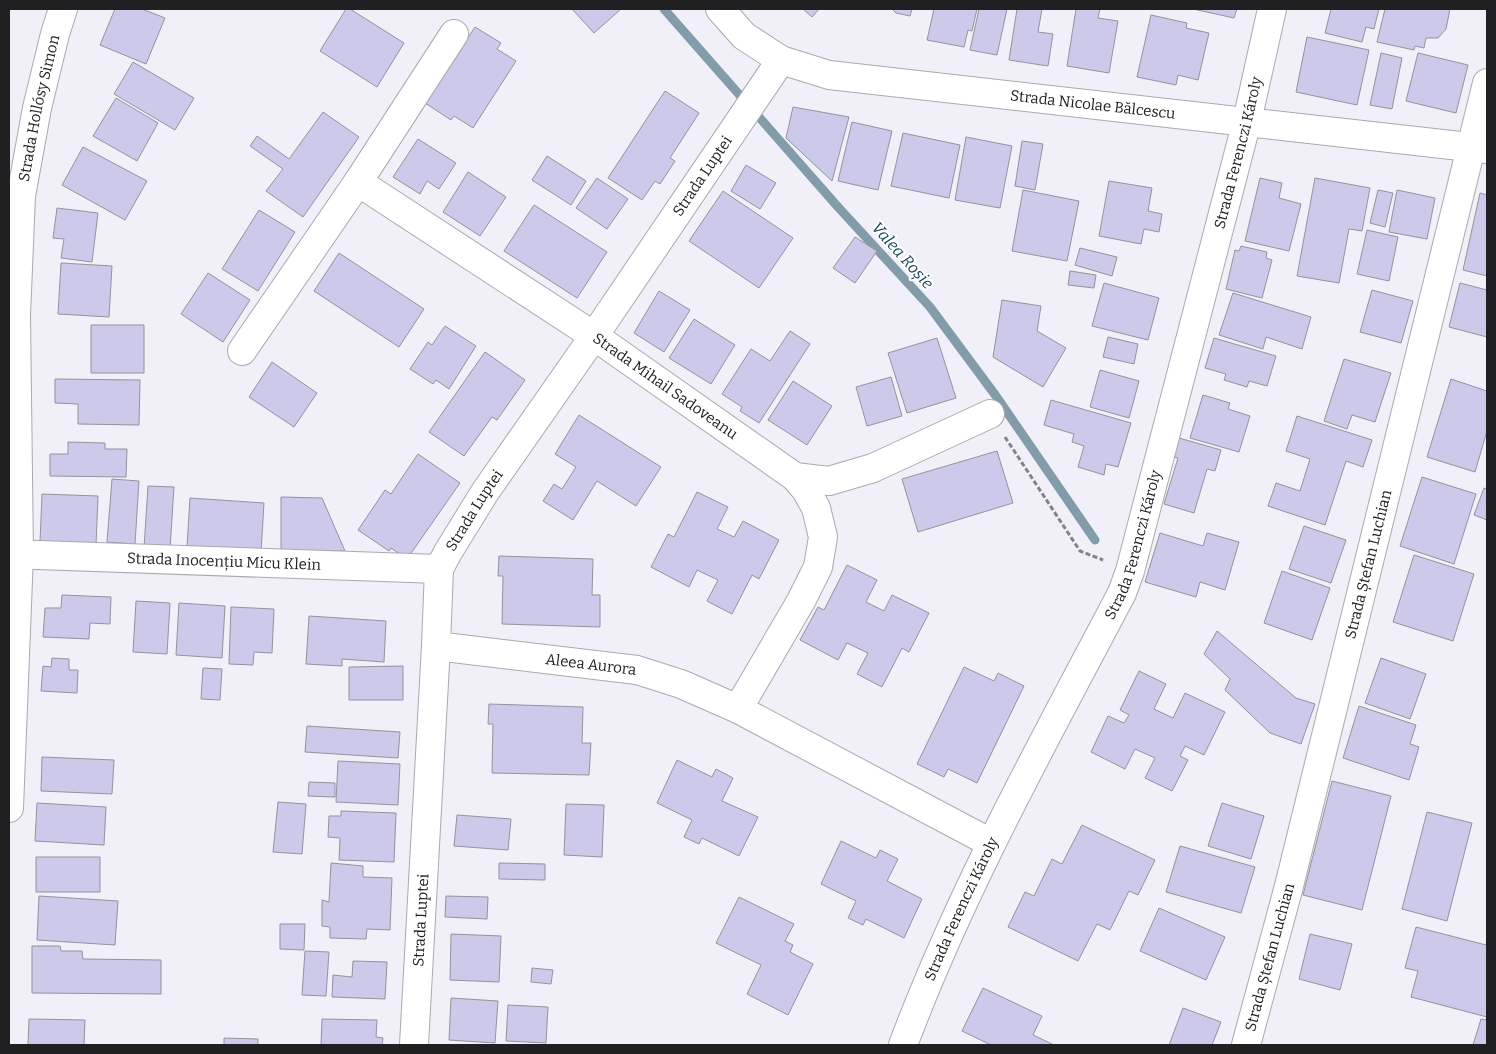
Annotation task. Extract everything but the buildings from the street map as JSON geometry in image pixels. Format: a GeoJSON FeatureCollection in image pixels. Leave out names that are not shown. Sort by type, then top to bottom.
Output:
{"type":"FeatureCollection","features":[{"type":"Feature","properties":{"kind":"street","name":"Strada Hollósy Simon"},"geometry":{"type":"LineString","coordinates":[[9,808],[16,316],[21,196],[37,108],[63,9]]}},
{"type":"Feature","properties":{"kind":"street","name":"Strada Nicolae Bălcescu"},"geometry":{"type":"LineString","coordinates":[[720,9],[744,36],[781,60],[829,75],[1479,148]]}},
{"type":"Feature","properties":{"kind":"street","name":"Strada Ferenczi Károly"},"geometry":{"type":"LineString","coordinates":[[903,1045],[925,987],[991,843],[1122,593],[1130,571],[1247,121],[1272,9]]}},
{"type":"Feature","properties":{"kind":"street"},"geometry":{"type":"LineString","coordinates":[[242,351],[358,182],[454,34]]}},
{"type":"Feature","properties":{"kind":"street","name":"Strada Luptei"},"geometry":{"type":"LineString","coordinates":[[414,1045],[439,569],[484,492],[594,336],[781,60]]}},
{"type":"Feature","properties":{"kind":"street","name":"Strada Ștefan Luchian"},"geometry":{"type":"LineString","coordinates":[[1246,1045],[1479,148],[1487,83]]}},
{"type":"Feature","properties":{"kind":"street","name":"Strada Mihail Sadoveanu"},"geometry":{"type":"LineString","coordinates":[[358,182],[594,336],[795,477],[829,481],[873,468],[990,414]]}},
{"type":"Feature","properties":{"kind":"street"},"geometry":{"type":"LineString","coordinates":[[738,709],[801,601],[818,567],[823,537],[816,508],[806,490],[795,477]]}},
{"type":"Feature","properties":{"kind":"street","name":"Strada Inocențiu Micu Klein"},"geometry":{"type":"LineString","coordinates":[[14,554],[439,569]]}},
{"type":"Feature","properties":{"kind":"street","name":"Aleea Aurora"},"geometry":{"type":"LineString","coordinates":[[436,646],[637,670],[681,684],[738,709],[991,843]]}},
{"type":"Feature","properties":{"kind":"path"},"geometry":{"type":"LineString","coordinates":[[990,414],[1080,550],[1130,571]]}},
{"type":"Feature","properties":{"kind":"waterway","name":"Valea Roșie"},"geometry":{"type":"LineString","coordinates":[[664,9],[838,207],[930,307],[996,396],[1095,540]]}}]}
